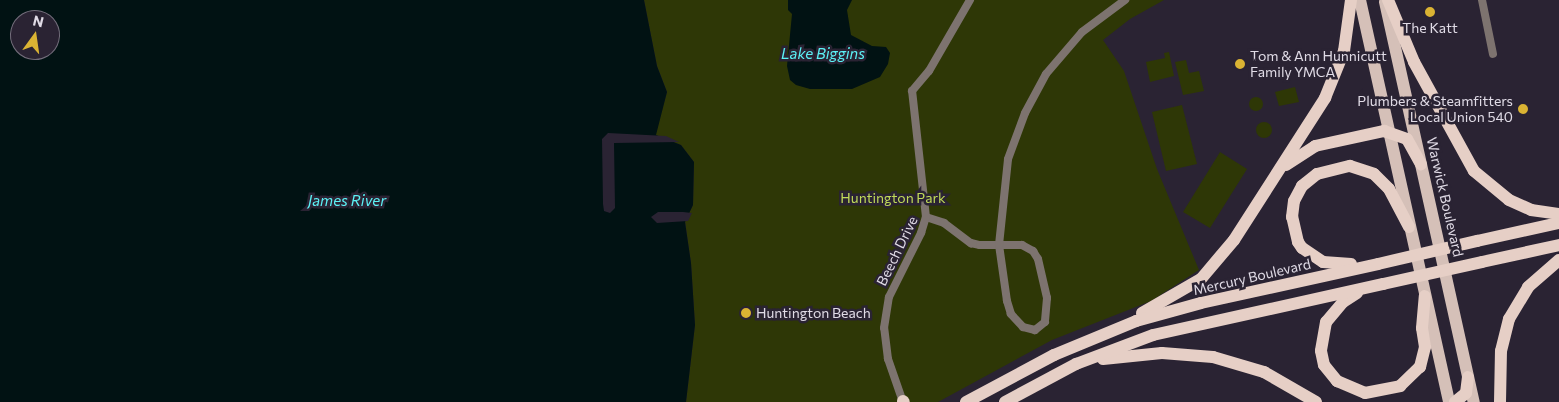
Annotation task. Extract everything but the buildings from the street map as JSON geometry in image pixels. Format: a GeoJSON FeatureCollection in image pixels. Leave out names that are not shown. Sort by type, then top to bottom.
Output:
{"type":"FeatureCollection","features":[{"type":"Feature","properties":{"kind":"highway"},"geometry":{"type":"LineString","coordinates":[[1115,330],[1184,291],[1210,270],[1234,240],[1280,169],[1334,78],[1348,33],[1351,0]]}},
{"type":"Feature","properties":{"kind":"highway"},"geometry":{"type":"LineString","coordinates":[[1386,0],[1414,62],[1474,171],[1509,200],[1531,210],[1559,214]]}},
{"type":"Feature","properties":{"kind":"highway"},"geometry":{"type":"LineString","coordinates":[[1280,169],[1315,146],[1389,131],[1407,139],[1421,164]]}},
{"type":"Feature","properties":{"kind":"highway"},"geometry":{"type":"LineString","coordinates":[[1378,264],[1327,264],[1302,248],[1292,217],[1294,201],[1302,186],[1317,174],[1333,168],[1366,170],[1389,189],[1409,227]]}},
{"type":"Feature","properties":{"kind":"highway","name":"Mercury Boulevard"},"geometry":{"type":"LineString","coordinates":[[966,402],[1054,355],[1115,330],[1185,307],[1559,223]]}},
{"type":"Feature","properties":{"kind":"highway"},"geometry":{"type":"LineString","coordinates":[[1005,402],[1076,364],[1171,330],[1559,245]]}},
{"type":"Feature","properties":{"kind":"highway"},"geometry":{"type":"LineString","coordinates":[[1500,402],[1501,351],[1509,319],[1528,287],[1559,260]]}},
{"type":"Feature","properties":{"kind":"highway"},"geometry":{"type":"LineString","coordinates":[[1367,287],[1336,309],[1326,322],[1321,342],[1322,358],[1329,374],[1346,387],[1365,393],[1400,386],[1420,367],[1425,347],[1422,328],[1425,296]]}},
{"type":"Feature","properties":{"kind":"highway"},"geometry":{"type":"LineString","coordinates":[[1076,364],[1148,353],[1213,357],[1264,372],[1316,402]]}},
{"type":"Feature","properties":{"kind":"highway"},"geometry":{"type":"LineString","coordinates":[[1455,402],[1466,393],[1468,377]]}},
{"type":"Feature","properties":{"kind":"main road"},"geometry":{"type":"LineString","coordinates":[[1360,0],[1449,402]]}},
{"type":"Feature","properties":{"kind":"main road","name":"Warwick Boulevard"},"geometry":{"type":"LineString","coordinates":[[1386,0],[1474,402]]}},
{"type":"Feature","properties":{"kind":"street"},"geometry":{"type":"LineString","coordinates":[[926,217],[912,91],[929,71],[970,0]]}},
{"type":"Feature","properties":{"kind":"street"},"geometry":{"type":"LineString","coordinates":[[999,245],[1008,159],[1034,93],[1063,52],[1082,32],[1125,0]]}},
{"type":"Feature","properties":{"kind":"street"},"geometry":{"type":"LineString","coordinates":[[1482,0],[1493,54]]}},
{"type":"Feature","properties":{"kind":"street","name":"Beech Drive"},"geometry":{"type":"LineString","coordinates":[[903,402],[886,348],[884,318],[893,288],[921,234],[926,217],[944,223],[971,243],[1022,245],[1037,256],[1048,317],[1035,330],[1023,327],[1011,314],[999,245]]}},
{"type":"Feature","properties":{"kind":"green space","name":"Huntington Park"},"geometry":{"type":"Polygon","coordinates":[[[644,0],[1164,0],[1130,19],[1103,40],[1124,71],[1157,169],[1199,270],[1151,301],[1052,340],[938,402],[686,402],[695,325],[691,263],[685,221],[693,205],[694,162],[681,145],[655,135],[667,92],[657,66],[644,0]]]}},
{"type":"Feature","properties":{"kind":"green space"},"geometry":{"type":"Polygon","coordinates":[[[1169,52],[1174,76],[1150,82],[1146,62],[1165,58],[1164,53],[1169,52]]]}},
{"type":"Feature","properties":{"kind":"green space"},"geometry":{"type":"Polygon","coordinates":[[[1186,60],[1189,73],[1199,71],[1204,91],[1183,95],[1175,62],[1186,60]]]}},
{"type":"Feature","properties":{"kind":"green space"},"geometry":{"type":"Polygon","coordinates":[[[1295,87],[1299,102],[1279,106],[1275,92],[1295,87]]]}},
{"type":"Feature","properties":{"kind":"green space"},"geometry":{"type":"Polygon","coordinates":[[[1253,97],[1259,97],[1263,104],[1259,111],[1253,111],[1249,107],[1249,101],[1253,97]]]}},
{"type":"Feature","properties":{"kind":"green space"},"geometry":{"type":"Polygon","coordinates":[[[1182,105],[1197,164],[1166,171],[1152,112],[1182,105]]]}},
{"type":"Feature","properties":{"kind":"green space"},"geometry":{"type":"Polygon","coordinates":[[[1261,122],[1267,122],[1272,127],[1270,136],[1261,138],[1256,133],[1256,127],[1261,122]]]}},
{"type":"Feature","properties":{"kind":"green space"},"geometry":{"type":"Polygon","coordinates":[[[1220,152],[1247,169],[1210,228],[1183,212],[1220,152]]]}},
{"type":"Feature","properties":{"kind":"water","name":"James River"},"geometry":{"type":"Polygon","coordinates":[[[0,0],[644,0],[657,66],[667,92],[656,135],[681,145],[694,162],[693,205],[685,222],[691,263],[695,325],[686,402],[0,402],[0,0]]]}},
{"type":"Feature","properties":{"kind":"water","name":"Lake Biggins"},"geometry":{"type":"Polygon","coordinates":[[[788,0],[852,0],[847,10],[851,35],[872,46],[886,47],[890,53],[888,64],[880,77],[852,89],[810,89],[796,85],[790,80],[787,66],[792,14],[788,10],[788,0]]]}},
{"type":"Feature","properties":{"kind":"pier"},"geometry":{"type":"Polygon","coordinates":[[[608,133],[666,136],[679,142],[614,143],[615,208],[610,213],[604,211],[603,204],[602,139],[608,133]]]}},
{"type":"Feature","properties":{"kind":"pier"},"geometry":{"type":"Polygon","coordinates":[[[658,212],[692,213],[688,221],[657,223],[651,217],[658,212]]]}},
{"type":"Feature","properties":{"kind":"place","name":"The Katt"},"geometry":{"type":"Point","coordinates":[1430,12]}},
{"type":"Feature","properties":{"kind":"place","name":"Tom & Ann Hunnicutt Family YMCA"},"geometry":{"type":"Point","coordinates":[1240,64]}},
{"type":"Feature","properties":{"kind":"place","name":"Plumbers & Steamfitters Local Union 540"},"geometry":{"type":"Point","coordinates":[1523,109]}},
{"type":"Feature","properties":{"kind":"place","name":"Huntington Beach"},"geometry":{"type":"Point","coordinates":[746,313]}}]}
